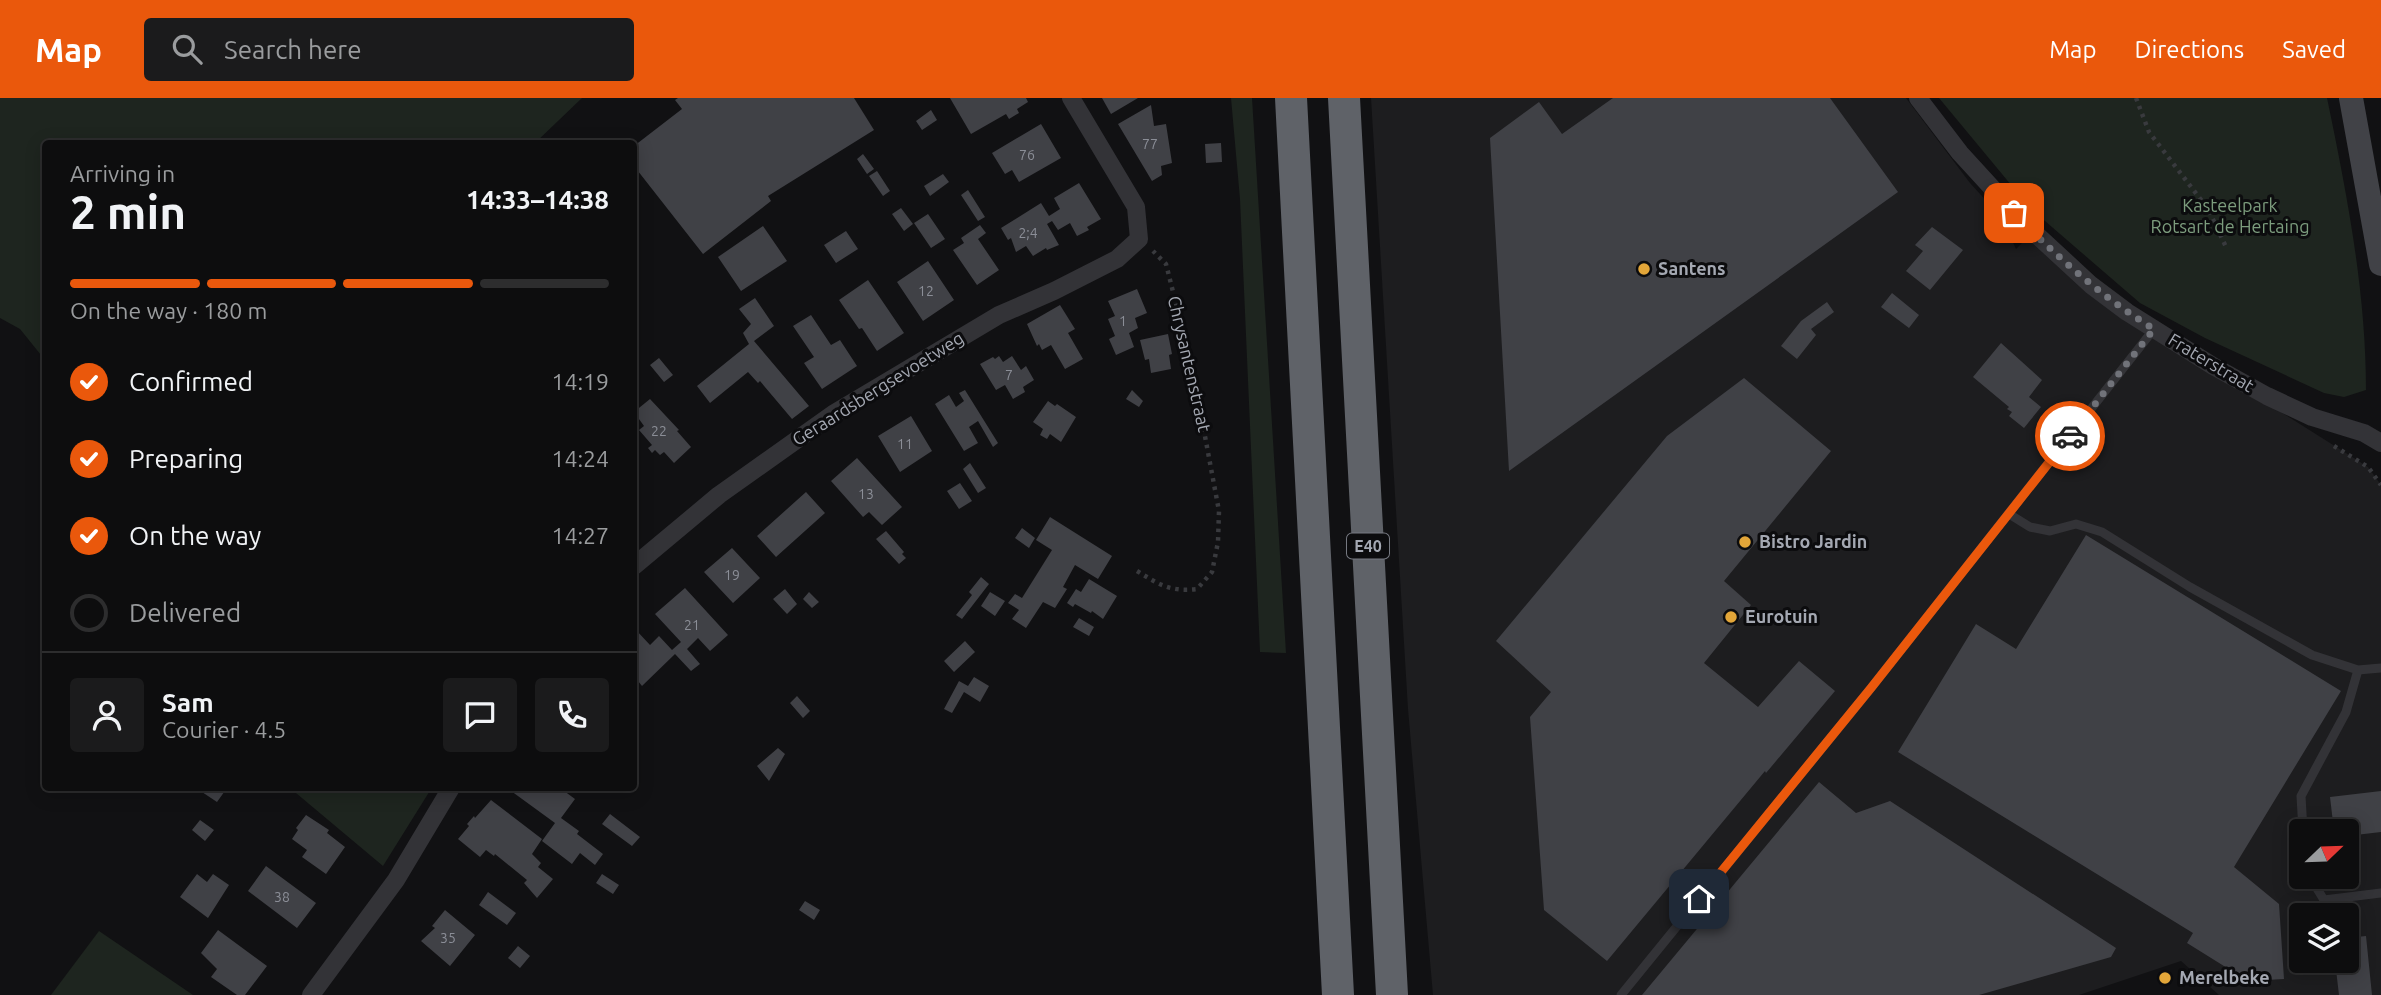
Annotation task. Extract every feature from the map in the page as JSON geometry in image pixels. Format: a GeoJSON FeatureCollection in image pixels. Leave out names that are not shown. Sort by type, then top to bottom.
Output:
{"type":"FeatureCollection","features":[{"type":"Feature","properties":{"kind":"highway"},"geometry":{"type":"LineString","coordinates":[[1291,98],[1338,995]]}},
{"type":"Feature","properties":{"kind":"highway","name":"E40"},"geometry":{"type":"LineString","coordinates":[[1344,98],[1392,995]]}},
{"type":"Feature","properties":{"kind":"main road"},"geometry":{"type":"LineString","coordinates":[[2351,98],[2381,264]]}},
{"type":"Feature","properties":{"kind":"street"},"geometry":{"type":"LineString","coordinates":[[1071,98],[1136,206],[1139,239]]}},
{"type":"Feature","properties":{"kind":"street","name":"Fraterstraat"},"geometry":{"type":"LineString","coordinates":[[1918,98],[1960,153],[2025,224],[2091,285],[2127,312],[2267,396],[2312,416],[2364,433],[2381,443]]}},
{"type":"Feature","properties":{"kind":"street","name":"Geraardsbergsevoetweg"},"geometry":{"type":"LineString","coordinates":[[637,563],[719,495],[833,414],[999,315],[1116,259],[1139,239]]}},
{"type":"Feature","properties":{"kind":"street"},"geometry":{"type":"LineString","coordinates":[[311,995],[396,880],[449,791]]}},
{"type":"Feature","properties":{"kind":"lane"},"geometry":{"type":"LineString","coordinates":[[1621,995],[1871,688],[2154,329]]}},
{"type":"Feature","properties":{"kind":"lane"},"geometry":{"type":"LineString","coordinates":[[2009,514],[2030,527],[2050,531],[2077,524],[2102,532],[2190,587],[2312,655],[2358,670],[2381,668]]}},
{"type":"Feature","properties":{"kind":"lane"},"geometry":{"type":"LineString","coordinates":[[2302,819],[2301,796],[2346,712],[2358,670]]}},
{"type":"Feature","properties":{"kind":"lane"},"geometry":{"type":"LineString","coordinates":[[2317,889],[2324,900],[2381,892]]}},
{"type":"Feature","properties":{"kind":"path"},"geometry":{"type":"LineString","coordinates":[[2136,98],[2149,132],[2208,209],[2227,247]]}},
{"type":"Feature","properties":{"kind":"path","name":"Chrysantenstraat"},"geometry":{"type":"LineString","coordinates":[[1138,571],[1163,588],[1197,589],[1212,572],[1218,542],[1219,511],[1192,367],[1166,264],[1139,239]]}},
{"type":"Feature","properties":{"kind":"shaded area"},"geometry":{"type":"Polygon","coordinates":[[[1371,98],[1906,98],[1970,183],[2001,217],[2016,249],[2028,237],[2241,387],[2368,467],[2381,485],[2381,995],[2219,995],[2181,961],[2079,995],[1433,995],[1408,709],[1371,98]]]}},
{"type":"Feature","properties":{"kind":"green space"},"geometry":{"type":"Polygon","coordinates":[[[0,98],[582,98],[538,140],[42,140],[42,356],[20,329],[0,318],[0,98]]]}},
{"type":"Feature","properties":{"kind":"green space"},"geometry":{"type":"Polygon","coordinates":[[[1231,98],[1252,98],[1286,653],[1260,652],[1240,199],[1231,98]]]}},
{"type":"Feature","properties":{"kind":"green space","name":"Kasteelpark Rotsart de Hertaing"},"geometry":{"type":"Polygon","coordinates":[[[1939,98],[2327,98],[2359,280],[2366,390],[2344,397],[2324,393],[2205,338],[2140,303],[2031,209],[1939,98]]]}},
{"type":"Feature","properties":{"kind":"green space"},"geometry":{"type":"Polygon","coordinates":[[[294,791],[430,791],[383,866],[294,791]]]}},
{"type":"Feature","properties":{"kind":"green space"},"geometry":{"type":"Polygon","coordinates":[[[99,931],[193,995],[51,995],[99,931]]]}},
{"type":"Feature","properties":{"kind":"building"},"geometry":{"type":"Polygon","coordinates":[[[854,98],[874,130],[768,196],[771,201],[703,254],[637,170],[637,144],[682,109],[675,100],[854,98]]]}},
{"type":"Feature","properties":{"kind":"building"},"geometry":{"type":"Polygon","coordinates":[[[950,98],[1026,98],[1028,102],[1017,109],[1019,113],[1009,119],[1006,114],[971,134],[950,98]]]}},
{"type":"Feature","properties":{"kind":"building"},"geometry":{"type":"Polygon","coordinates":[[[1102,98],[1138,98],[1111,114],[1102,98]]]}},
{"type":"Feature","properties":{"kind":"building","name":"Santens"},"geometry":{"type":"Polygon","coordinates":[[[1613,98],[1830,98],[1898,192],[1509,471],[1490,138],[1539,102],[1562,134],[1613,98]]]}},
{"type":"Feature","properties":{"kind":"building"},"geometry":{"type":"Polygon","coordinates":[[[1151,105],[1154,126],[1166,124],[1172,163],[1161,166],[1162,175],[1152,181],[1118,124],[1151,105]]]}},
{"type":"Feature","properties":{"kind":"building"},"geometry":{"type":"Polygon","coordinates":[[[931,110],[937,120],[922,130],[916,121],[931,110]]]}},
{"type":"Feature","properties":{"kind":"building"},"geometry":{"type":"Polygon","coordinates":[[[1041,124],[1061,158],[1019,182],[1012,170],[1005,174],[992,153],[1041,124]]]}},
{"type":"Feature","properties":{"kind":"building"},"geometry":{"type":"Polygon","coordinates":[[[1221,143],[1222,162],[1206,163],[1205,144],[1221,143]]]}},
{"type":"Feature","properties":{"kind":"building"},"geometry":{"type":"Polygon","coordinates":[[[863,154],[874,169],[867,174],[857,159],[863,154]]]}},
{"type":"Feature","properties":{"kind":"building"},"geometry":{"type":"Polygon","coordinates":[[[877,171],[890,191],[883,196],[869,176],[877,171]]]}},
{"type":"Feature","properties":{"kind":"building"},"geometry":{"type":"Polygon","coordinates":[[[943,174],[949,182],[930,196],[924,186],[943,174]]]}},
{"type":"Feature","properties":{"kind":"building"},"geometry":{"type":"Polygon","coordinates":[[[1079,183],[1101,219],[1077,236],[1070,223],[1058,230],[1052,221],[1047,224],[1059,245],[1047,250],[1046,248],[1033,256],[1026,246],[1016,252],[1011,238],[1008,240],[1001,228],[1041,203],[1049,216],[1060,209],[1054,198],[1079,183]]]}},
{"type":"Feature","properties":{"kind":"building"},"geometry":{"type":"Polygon","coordinates":[[[968,190],[985,217],[978,221],[961,195],[968,190]]]}},
{"type":"Feature","properties":{"kind":"building"},"geometry":{"type":"Polygon","coordinates":[[[901,208],[913,224],[904,231],[892,214],[901,208]]]}},
{"type":"Feature","properties":{"kind":"building"},"geometry":{"type":"Polygon","coordinates":[[[928,214],[945,239],[931,248],[914,223],[928,214]]]}},
{"type":"Feature","properties":{"kind":"building"},"geometry":{"type":"Polygon","coordinates":[[[980,225],[986,233],[978,239],[999,270],[977,285],[953,250],[964,243],[961,238],[980,225]]]}},
{"type":"Feature","properties":{"kind":"building"},"geometry":{"type":"Polygon","coordinates":[[[763,226],[787,261],[741,291],[718,257],[763,226]]]}},
{"type":"Feature","properties":{"kind":"building"},"geometry":{"type":"Polygon","coordinates":[[[1932,227],[1963,250],[1930,290],[1906,271],[1923,251],[1915,245],[1932,227]]]}},
{"type":"Feature","properties":{"kind":"building"},"geometry":{"type":"Polygon","coordinates":[[[846,231],[858,249],[836,263],[824,245],[846,231]]]}},
{"type":"Feature","properties":{"kind":"building"},"geometry":{"type":"Polygon","coordinates":[[[928,261],[954,300],[923,321],[897,282],[928,261]]]}},
{"type":"Feature","properties":{"kind":"building"},"geometry":{"type":"Polygon","coordinates":[[[868,280],[904,333],[877,351],[839,300],[868,280]]]}},
{"type":"Feature","properties":{"kind":"building"},"geometry":{"type":"Polygon","coordinates":[[[1137,289],[1147,313],[1135,318],[1138,328],[1129,333],[1134,347],[1116,355],[1109,339],[1115,336],[1108,319],[1115,316],[1108,301],[1137,289]]]}},
{"type":"Feature","properties":{"kind":"building"},"geometry":{"type":"Polygon","coordinates":[[[1892,293],[1919,315],[1909,328],[1881,307],[1892,293]]]}},
{"type":"Feature","properties":{"kind":"building"},"geometry":{"type":"Polygon","coordinates":[[[755,298],[774,326],[754,341],[809,406],[792,419],[760,381],[758,383],[748,372],[710,403],[697,386],[749,344],[743,333],[751,324],[739,309],[755,298]]]}},
{"type":"Feature","properties":{"kind":"building"},"geometry":{"type":"Polygon","coordinates":[[[1827,302],[1834,312],[1811,329],[1816,335],[1797,359],[1781,346],[1801,321],[1827,302]]]}},
{"type":"Feature","properties":{"kind":"building"},"geometry":{"type":"Polygon","coordinates":[[[1060,305],[1075,329],[1068,333],[1083,359],[1065,369],[1051,345],[1042,350],[1039,344],[1037,346],[1027,324],[1060,305]]]}},
{"type":"Feature","properties":{"kind":"building"},"geometry":{"type":"Polygon","coordinates":[[[811,315],[831,345],[840,340],[857,366],[822,389],[804,363],[814,357],[793,326],[811,315]]]}},
{"type":"Feature","properties":{"kind":"building"},"geometry":{"type":"Polygon","coordinates":[[[1168,334],[1172,354],[1169,355],[1171,369],[1151,373],[1149,359],[1145,360],[1140,340],[1168,334]]]}},
{"type":"Feature","properties":{"kind":"building"},"geometry":{"type":"Polygon","coordinates":[[[2001,343],[2042,380],[2029,397],[2041,407],[2024,428],[2009,416],[2012,412],[2007,409],[2009,407],[1973,377],[2001,343]]]}},
{"type":"Feature","properties":{"kind":"building"},"geometry":{"type":"Polygon","coordinates":[[[999,356],[1003,362],[1012,356],[1021,370],[1026,366],[1034,380],[1023,387],[1025,392],[1013,399],[1005,385],[996,390],[980,364],[999,356]]]}},
{"type":"Feature","properties":{"kind":"building"},"geometry":{"type":"Polygon","coordinates":[[[659,358],[673,375],[664,382],[650,365],[659,358]]]}},
{"type":"Feature","properties":{"kind":"building"},"geometry":{"type":"Polygon","coordinates":[[[1744,378],[1831,451],[1724,581],[1751,605],[1704,663],[1758,707],[1799,661],[1835,691],[1607,961],[1544,910],[1530,717],[1551,692],[1496,641],[1667,436],[1744,378]]]}},
{"type":"Feature","properties":{"kind":"building"},"geometry":{"type":"Polygon","coordinates":[[[965,390],[998,443],[993,447],[978,421],[969,427],[978,443],[964,451],[935,404],[949,395],[956,407],[964,401],[959,393],[965,390]]]}},
{"type":"Feature","properties":{"kind":"building"},"geometry":{"type":"Polygon","coordinates":[[[1132,390],[1143,401],[1139,407],[1126,399],[1132,390]]]}},
{"type":"Feature","properties":{"kind":"building"},"geometry":{"type":"Polygon","coordinates":[[[650,399],[691,447],[674,463],[664,452],[660,455],[655,450],[652,453],[648,448],[652,445],[639,430],[644,426],[637,416],[637,410],[650,399]]]}},
{"type":"Feature","properties":{"kind":"building"},"geometry":{"type":"Polygon","coordinates":[[[1048,401],[1076,417],[1061,442],[1050,434],[1047,439],[1040,435],[1043,429],[1033,422],[1048,401]]]}},
{"type":"Feature","properties":{"kind":"building"},"geometry":{"type":"Polygon","coordinates":[[[911,416],[932,451],[900,472],[878,436],[911,416]]]}},
{"type":"Feature","properties":{"kind":"building"},"geometry":{"type":"Polygon","coordinates":[[[857,458],[902,507],[882,525],[869,512],[863,517],[831,481],[857,458]]]}},
{"type":"Feature","properties":{"kind":"building"},"geometry":{"type":"Polygon","coordinates":[[[970,463],[986,488],[978,493],[963,469],[970,463]]]}},
{"type":"Feature","properties":{"kind":"building"},"geometry":{"type":"Polygon","coordinates":[[[960,483],[972,501],[959,509],[947,491],[960,483]]]}},
{"type":"Feature","properties":{"kind":"building"},"geometry":{"type":"Polygon","coordinates":[[[806,492],[825,513],[776,557],[757,536],[806,492]]]}},
{"type":"Feature","properties":{"kind":"building"},"geometry":{"type":"Polygon","coordinates":[[[1050,517],[1112,556],[1098,579],[1075,565],[1063,587],[1067,589],[1055,608],[1043,602],[1026,628],[1012,619],[1019,610],[1008,603],[1015,594],[1022,598],[1052,550],[1036,540],[1050,517]]]}},
{"type":"Feature","properties":{"kind":"building"},"geometry":{"type":"Polygon","coordinates":[[[1022,528],[1035,538],[1029,548],[1015,538],[1022,528]]]}},
{"type":"Feature","properties":{"kind":"building"},"geometry":{"type":"Polygon","coordinates":[[[886,531],[904,552],[902,554],[906,558],[899,564],[876,539],[886,531]]]}},
{"type":"Feature","properties":{"kind":"building"},"geometry":{"type":"Polygon","coordinates":[[[2086,535],[2341,691],[2234,867],[2279,904],[2284,979],[2248,981],[2187,943],[2193,933],[1898,752],[1976,624],[2016,649],[2086,535]]]}},
{"type":"Feature","properties":{"kind":"building"},"geometry":{"type":"Polygon","coordinates":[[[732,548],[760,578],[733,603],[704,572],[732,548]]]}},
{"type":"Feature","properties":{"kind":"building"},"geometry":{"type":"Polygon","coordinates":[[[981,577],[989,584],[962,619],[956,615],[972,595],[969,592],[981,577]]]}},
{"type":"Feature","properties":{"kind":"building"},"geometry":{"type":"Polygon","coordinates":[[[1089,579],[1117,596],[1103,619],[1092,611],[1091,613],[1075,604],[1073,607],[1067,603],[1076,589],[1081,592],[1089,579]]]}},
{"type":"Feature","properties":{"kind":"building"},"geometry":{"type":"Polygon","coordinates":[[[685,588],[728,635],[710,651],[698,638],[687,649],[700,664],[691,671],[675,654],[642,686],[637,680],[637,631],[650,645],[659,636],[672,650],[681,642],[655,614],[685,588]]]}},
{"type":"Feature","properties":{"kind":"building"},"geometry":{"type":"Polygon","coordinates":[[[785,589],[797,604],[787,614],[773,599],[785,589]]]}},
{"type":"Feature","properties":{"kind":"building"},"geometry":{"type":"Polygon","coordinates":[[[809,592],[819,602],[812,608],[803,599],[809,592]]]}},
{"type":"Feature","properties":{"kind":"building"},"geometry":{"type":"Polygon","coordinates":[[[990,592],[1005,601],[995,616],[981,606],[990,592]]]}},
{"type":"Feature","properties":{"kind":"building"},"geometry":{"type":"Polygon","coordinates":[[[1079,618],[1094,627],[1089,636],[1073,627],[1079,618]]]}},
{"type":"Feature","properties":{"kind":"building"},"geometry":{"type":"Polygon","coordinates":[[[965,641],[975,652],[954,672],[944,661],[965,641]]]}},
{"type":"Feature","properties":{"kind":"building"},"geometry":{"type":"Polygon","coordinates":[[[974,677],[989,686],[980,702],[964,692],[952,713],[944,709],[959,681],[968,686],[974,677]]]}},
{"type":"Feature","properties":{"kind":"building"},"geometry":{"type":"Polygon","coordinates":[[[797,696],[810,711],[803,718],[790,703],[797,696]]]}},
{"type":"Feature","properties":{"kind":"building"},"geometry":{"type":"Polygon","coordinates":[[[778,748],[785,754],[769,781],[757,766],[778,748]]]}},
{"type":"Feature","properties":{"kind":"building"},"geometry":{"type":"Polygon","coordinates":[[[1819,782],[1856,813],[1890,801],[2116,948],[2111,957],[1979,995],[1642,995],[1819,782]]]}},
{"type":"Feature","properties":{"kind":"building"},"geometry":{"type":"Polygon","coordinates":[[[200,791],[225,791],[217,802],[200,791]]]}},
{"type":"Feature","properties":{"kind":"building"},"geometry":{"type":"Polygon","coordinates":[[[511,791],[564,791],[575,799],[561,818],[603,854],[595,865],[580,853],[572,864],[542,841],[555,823],[511,791]]]}},
{"type":"Feature","properties":{"kind":"building"},"geometry":{"type":"Polygon","coordinates":[[[2381,791],[2381,832],[2359,835],[2359,819],[2333,819],[2330,797],[2381,791]]]}},
{"type":"Feature","properties":{"kind":"building"},"geometry":{"type":"Polygon","coordinates":[[[491,800],[542,839],[532,854],[541,863],[538,867],[553,879],[537,898],[524,883],[527,880],[495,854],[494,856],[486,850],[480,857],[458,839],[469,826],[467,824],[491,800]]]}},
{"type":"Feature","properties":{"kind":"building"},"geometry":{"type":"Polygon","coordinates":[[[610,814],[640,837],[632,846],[602,824],[610,814]]]}},
{"type":"Feature","properties":{"kind":"building"},"geometry":{"type":"Polygon","coordinates":[[[306,815],[329,830],[327,833],[345,847],[326,874],[302,857],[307,850],[292,839],[306,815]]]}},
{"type":"Feature","properties":{"kind":"building"},"geometry":{"type":"Polygon","coordinates":[[[200,820],[214,830],[205,841],[192,830],[200,820]]]}},
{"type":"Feature","properties":{"kind":"building"},"geometry":{"type":"Polygon","coordinates":[[[266,866],[316,903],[297,928],[248,891],[266,866]]]}},
{"type":"Feature","properties":{"kind":"building"},"geometry":{"type":"Polygon","coordinates":[[[197,874],[207,882],[213,874],[229,885],[208,918],[180,897],[197,874]]]}},
{"type":"Feature","properties":{"kind":"building"},"geometry":{"type":"Polygon","coordinates":[[[602,874],[619,885],[613,894],[596,883],[602,874]]]}},
{"type":"Feature","properties":{"kind":"building"},"geometry":{"type":"Polygon","coordinates":[[[488,892],[516,913],[507,925],[479,905],[488,892]]]}},
{"type":"Feature","properties":{"kind":"building"},"geometry":{"type":"Polygon","coordinates":[[[805,901],[820,910],[814,920],[799,910],[805,901]]]}},
{"type":"Feature","properties":{"kind":"building"},"geometry":{"type":"Polygon","coordinates":[[[445,910],[475,935],[450,966],[421,941],[435,928],[432,926],[445,910]]]}},
{"type":"Feature","properties":{"kind":"building"},"geometry":{"type":"Polygon","coordinates":[[[218,930],[267,966],[245,995],[237,995],[211,977],[217,969],[201,953],[218,930]]]}},
{"type":"Feature","properties":{"kind":"building"},"geometry":{"type":"Polygon","coordinates":[[[2366,936],[2372,995],[2339,995],[2336,973],[2359,973],[2359,937],[2366,936]]]}},
{"type":"Feature","properties":{"kind":"building"},"geometry":{"type":"Polygon","coordinates":[[[518,946],[530,956],[520,968],[508,958],[518,946]]]}},
{"type":"Feature","properties":{"kind":"way so far"},"geometry":{"type":"LineString","coordinates":[[2014,213],[2091,285],[2154,329],[2070,436]]}},
{"type":"Feature","properties":{"kind":"place","name":"Santens"},"geometry":{"type":"Point","coordinates":[1644,269]}},
{"type":"Feature","properties":{"kind":"place","name":"Bistro Jardin"},"geometry":{"type":"Point","coordinates":[1745,542]}},
{"type":"Feature","properties":{"kind":"place","name":"Eurotuin"},"geometry":{"type":"Point","coordinates":[1731,617]}},
{"type":"Feature","properties":{"kind":"place","name":"Merelbeke"},"geometry":{"type":"Point","coordinates":[2165,978]}},
{"type":"Feature","properties":{"kind":"route"},"geometry":{"type":"LineString","coordinates":[[1699,899],[1871,688],[2070,436]]}}]}
